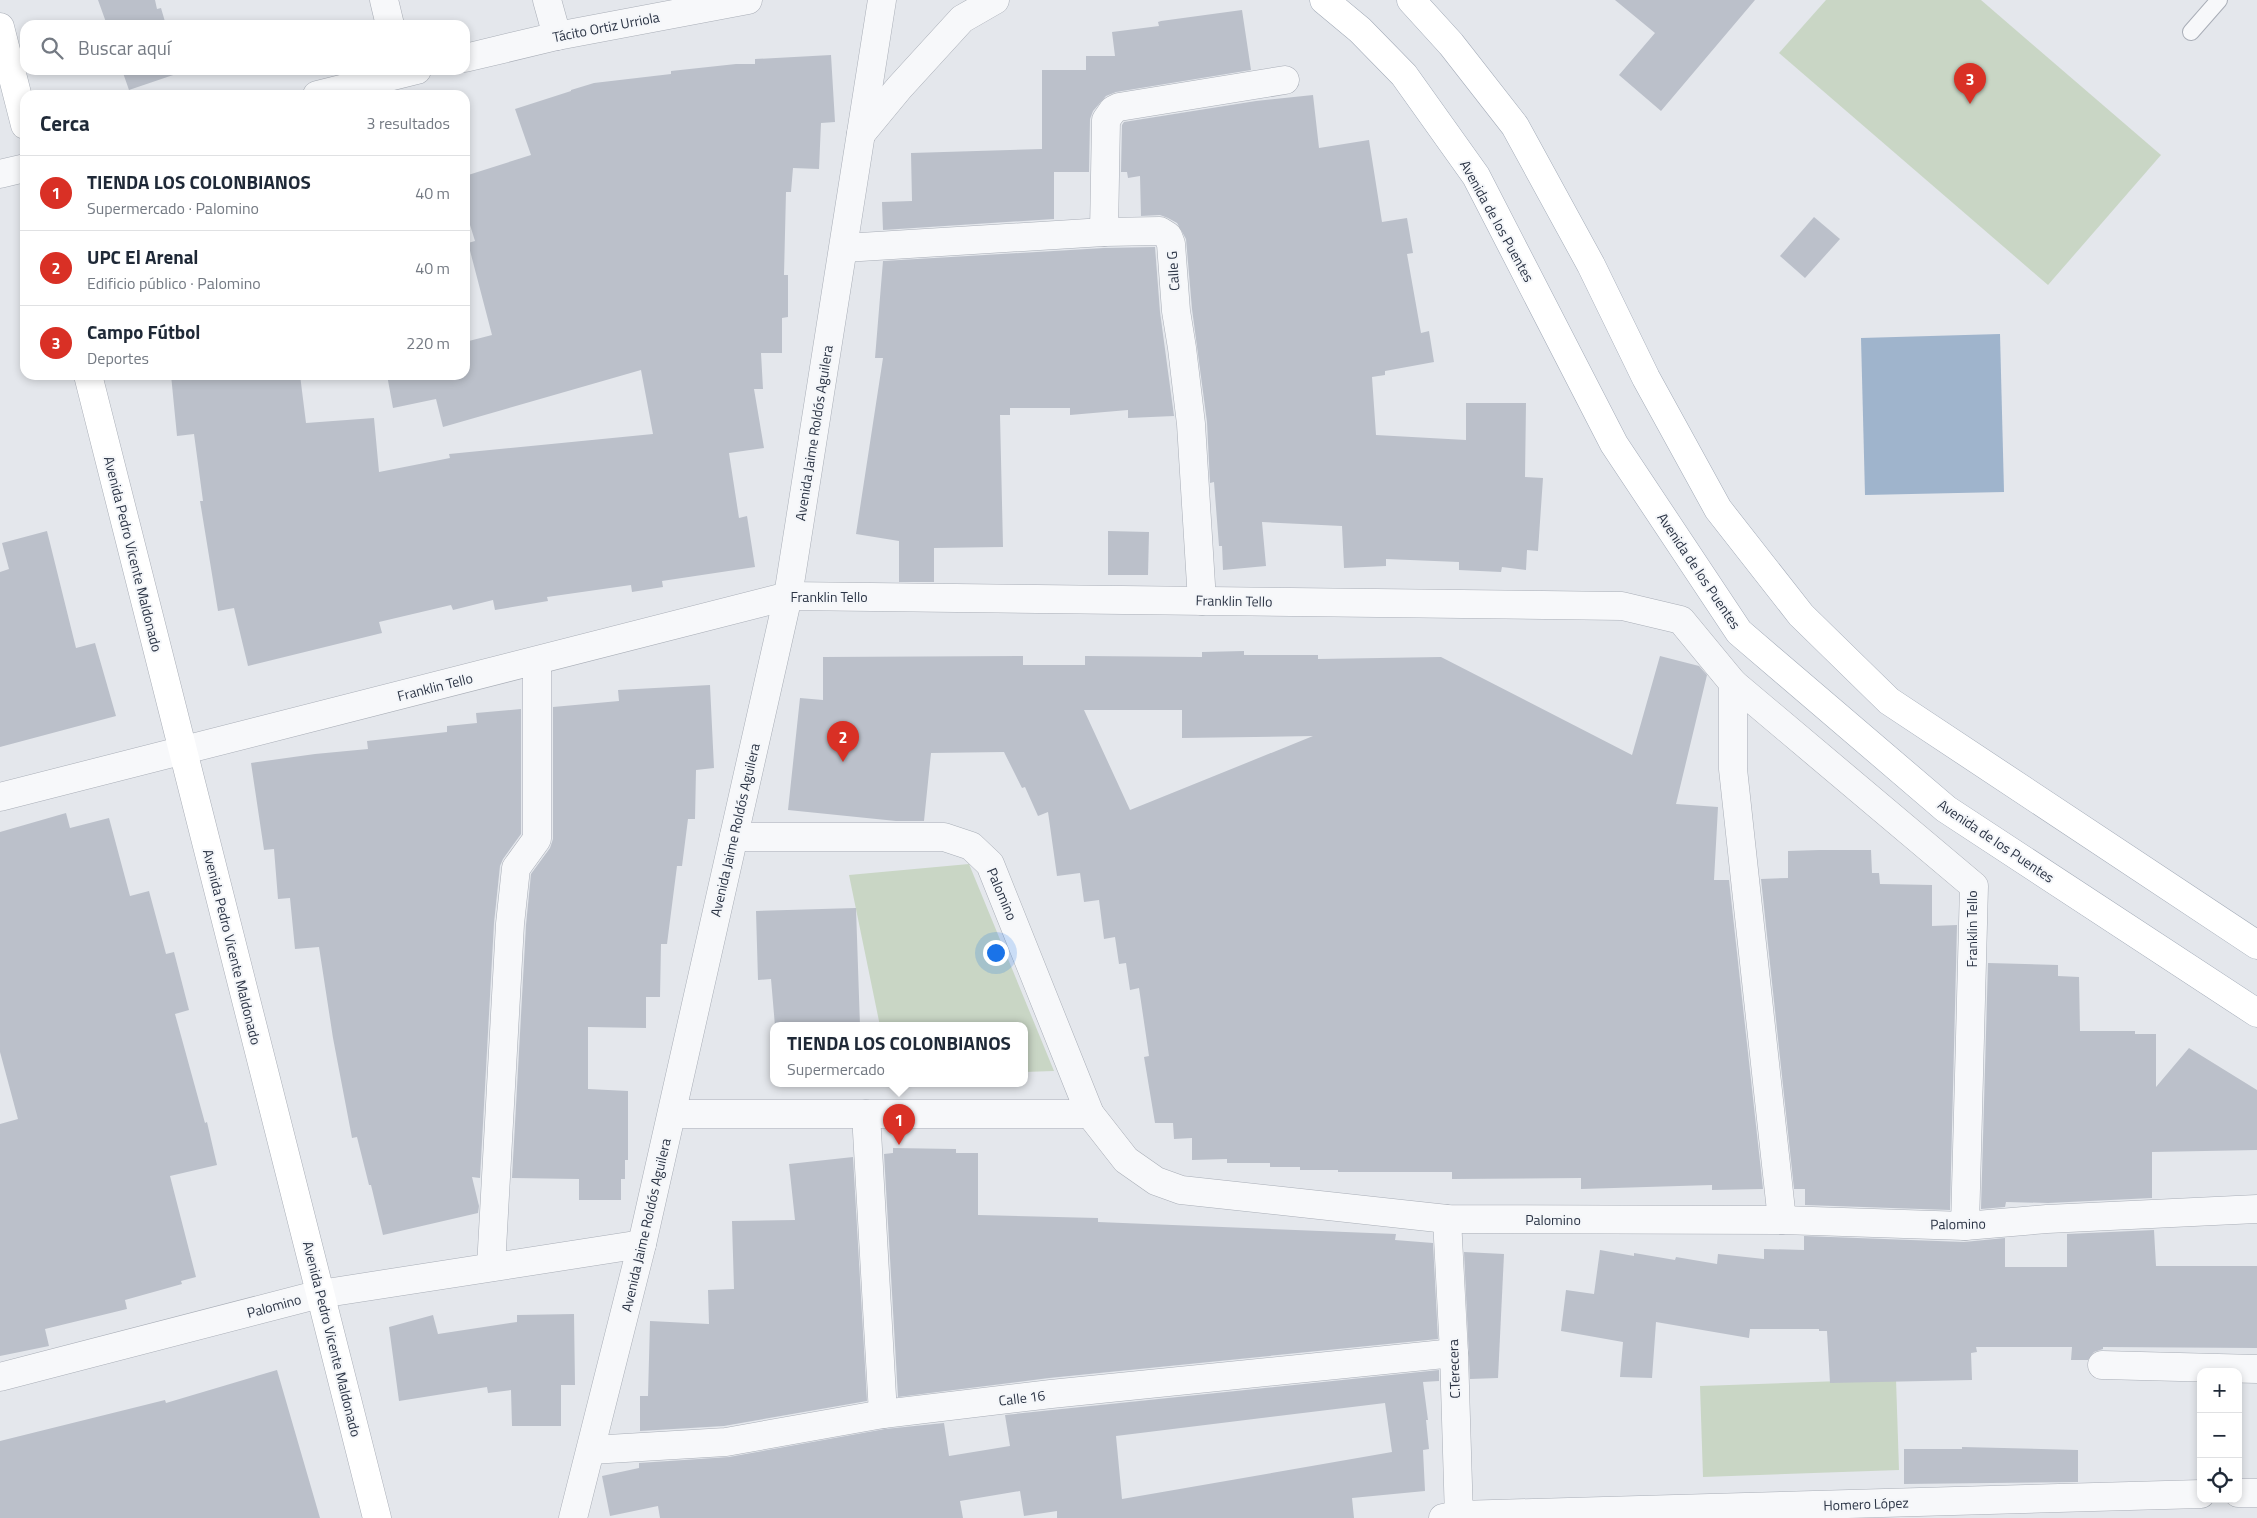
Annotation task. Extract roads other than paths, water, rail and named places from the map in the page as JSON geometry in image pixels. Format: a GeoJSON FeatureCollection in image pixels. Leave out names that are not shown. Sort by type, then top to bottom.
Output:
{"type":"FeatureCollection","features":[{"type":"Feature","properties":{"kind":"main road","name":"Avenida de los Puentes"},"geometry":{"type":"LineString","coordinates":[[1324,0],[1360,30],[1404,75],[1476,176],[1614,444],[1739,632],[1946,809],[2257,1014]]}},
{"type":"Feature","properties":{"kind":"main road"},"geometry":{"type":"LineString","coordinates":[[1411,0],[1451,44],[1515,126],[1591,265],[1646,378],[1718,509],[1801,616],[1889,702],[2257,945]]}},
{"type":"Feature","properties":{"kind":"main road"},"geometry":{"type":"LineString","coordinates":[[0,27],[20,106]]}},
{"type":"Feature","properties":{"kind":"main road","name":"Avenida Pedro Vicente Maldonado"},"geometry":{"type":"LineString","coordinates":[[89,380],[377,1518]]}},
{"type":"Feature","properties":{"kind":"street"},"geometry":{"type":"LineString","coordinates":[[384,0],[389,20]]}},
{"type":"Feature","properties":{"kind":"street"},"geometry":{"type":"LineString","coordinates":[[547,0],[557,36]]}},
{"type":"Feature","properties":{"kind":"street","name":"Tácito Ortiz Urriola"},"geometry":{"type":"LineString","coordinates":[[470,57],[557,36],[748,0]]}},
{"type":"Feature","properties":{"kind":"street","name":"Avenida Jaime Roldós Aguilera"},"geometry":{"type":"LineString","coordinates":[[573,1518],[642,1244],[788,596],[882,0]]}},
{"type":"Feature","properties":{"kind":"street"},"geometry":{"type":"LineString","coordinates":[[860,135],[899,88],[962,19],[995,0]]}},
{"type":"Feature","properties":{"kind":"street"},"geometry":{"type":"LineString","coordinates":[[336,90],[392,75]]}},
{"type":"Feature","properties":{"kind":"street"},"geometry":{"type":"LineString","coordinates":[[1104,232],[1106,120],[1113,110],[1119,107],[1285,80]]}},
{"type":"Feature","properties":{"kind":"street"},"geometry":{"type":"LineString","coordinates":[[0,174],[20,169]]}},
{"type":"Feature","properties":{"kind":"street","name":"Calle G"},"geometry":{"type":"LineString","coordinates":[[844,248],[1104,232],[1160,231],[1168,236],[1171,244],[1176,311],[1191,424],[1202,601]]}},
{"type":"Feature","properties":{"kind":"street","name":"Franklin Tello"},"geometry":{"type":"LineString","coordinates":[[0,797],[788,596],[1622,606],[1681,620],[1733,683],[1974,886],[1965,1226]]}},
{"type":"Feature","properties":{"kind":"street"},"geometry":{"type":"LineString","coordinates":[[491,1267],[510,924],[516,868],[537,839],[537,661]]}},
{"type":"Feature","properties":{"kind":"street"},"geometry":{"type":"LineString","coordinates":[[1733,683],[1733,769],[1782,1220]]}},
{"type":"Feature","properties":{"kind":"street","name":"Palomino"},"geometry":{"type":"LineString","coordinates":[[734,837],[944,837],[971,846],[990,864],[1090,1114],[1126,1160],[1156,1181],[1181,1190],[1447,1220],[1782,1220],[1965,1226],[2047,1219],[2257,1209]]}},
{"type":"Feature","properties":{"kind":"street"},"geometry":{"type":"LineString","coordinates":[[672,1114],[1090,1114]]}},
{"type":"Feature","properties":{"kind":"street"},"geometry":{"type":"LineString","coordinates":[[866,1114],[883,1414]]}},
{"type":"Feature","properties":{"kind":"street","name":"C.Terecera"},"geometry":{"type":"LineString","coordinates":[[1447,1220],[1454,1353],[1453,1517]]}},
{"type":"Feature","properties":{"kind":"street","name":"Palomino"},"geometry":{"type":"LineString","coordinates":[[0,1377],[320,1294],[642,1244]]}},
{"type":"Feature","properties":{"kind":"street","name":"Calle 16"},"geometry":{"type":"LineString","coordinates":[[591,1450],[726,1442],[883,1414],[1051,1394],[1454,1353]]}},
{"type":"Feature","properties":{"kind":"street"},"geometry":{"type":"LineString","coordinates":[[2102,1365],[2257,1369]]}},
{"type":"Feature","properties":{"kind":"street"},"geometry":{"type":"LineString","coordinates":[[2242,1493],[2257,1493]]}},
{"type":"Feature","properties":{"kind":"street","name":"Homero López"},"geometry":{"type":"LineString","coordinates":[[1453,1517],[2090,1508],[2197,1495]]}},
{"type":"Feature","properties":{"kind":"lane"},"geometry":{"type":"LineString","coordinates":[[2191,32],[2219,0]]}},
{"type":"Feature","properties":{"kind":"water"},"geometry":{"type":"Polygon","coordinates":[[[2000,334],[2004,492],[1865,495],[1861,338],[2000,334]]]}},
{"type":"Feature","properties":{"kind":"place","name":"Campo Fútbol"},"geometry":{"type":"Point","coordinates":[1970,104]}},
{"type":"Feature","properties":{"kind":"place","name":"UPC El Arenal"},"geometry":{"type":"Point","coordinates":[843,762]}},
{"type":"Feature","properties":{"kind":"place","name":"TIENDA LOS COLONBIANOS"},"geometry":{"type":"Point","coordinates":[899,1145]}}]}
